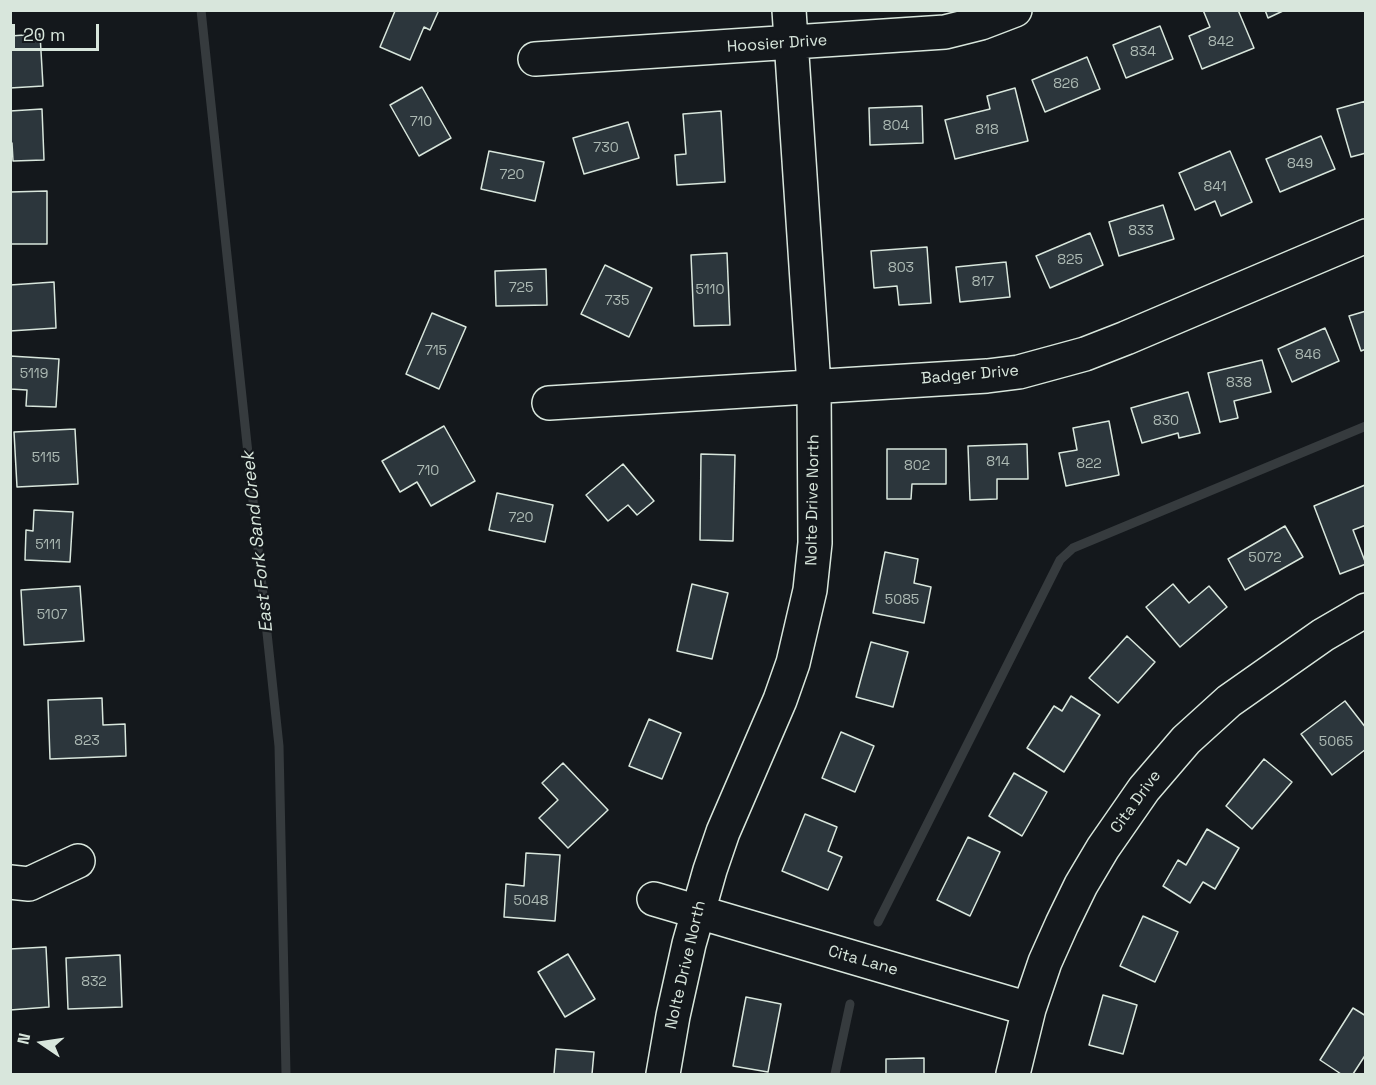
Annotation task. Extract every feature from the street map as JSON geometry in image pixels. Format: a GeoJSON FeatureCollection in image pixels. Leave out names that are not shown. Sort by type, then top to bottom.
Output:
{"type":"FeatureCollection","features":[{"type":"Feature","properties":{"kind":"street","name":"Nolte Drive North"},"geometry":{"type":"LineString","coordinates":[[663,1074],[673,1016],[697,912],[723,832],[780,700],[793,663],[810,590],[815,543],[814,386],[789,10]]}},
{"type":"Feature","properties":{"kind":"street","name":"Hoosier Drive"},"geometry":{"type":"LineString","coordinates":[[535,59],[945,32],[981,23],[1015,10]]}},
{"type":"Feature","properties":{"kind":"street","name":"Badger Drive"},"geometry":{"type":"LineString","coordinates":[[549,403],[987,376],[1019,372],[1049,365],[1126,338],[1365,236]]}},
{"type":"Feature","properties":{"kind":"street","name":"Cita Drive"},"geometry":{"type":"LineString","coordinates":[[1013,1074],[1029,1010],[1045,962],[1081,885],[1103,848],[1150,781],[1185,740],[1228,701],[1323,635],[1365,610]]}},
{"type":"Feature","properties":{"kind":"street"},"geometry":{"type":"LineString","coordinates":[[10,882],[29,884],[78,861]]}},
{"type":"Feature","properties":{"kind":"street","name":"Cita Lane"},"geometry":{"type":"LineString","coordinates":[[654,899],[1029,1010]]}},
{"type":"Feature","properties":{"kind":"building"},"geometry":{"type":"Polygon","coordinates":[[[393,10],[439,10],[430,30],[424,27],[410,60],[380,47],[395,11],[393,10]]]}},
{"type":"Feature","properties":{"kind":"building"},"geometry":{"type":"Polygon","coordinates":[[[1203,10],[1238,10],[1254,48],[1202,69],[1189,36],[1210,27],[1203,10]]]}},
{"type":"Feature","properties":{"kind":"building"},"geometry":{"type":"Polygon","coordinates":[[[1265,10],[1285,10],[1268,18],[1265,10]]]}},
{"type":"Feature","properties":{"kind":"building"},"geometry":{"type":"Polygon","coordinates":[[[1160,26],[1173,59],[1126,78],[1113,45],[1160,26]]]}},
{"type":"Feature","properties":{"kind":"building"},"geometry":{"type":"Polygon","coordinates":[[[40,34],[43,86],[10,88],[10,36],[40,34]]]}},
{"type":"Feature","properties":{"kind":"building"},"geometry":{"type":"Polygon","coordinates":[[[1087,57],[1100,89],[1045,112],[1032,80],[1087,57]]]}},
{"type":"Feature","properties":{"kind":"building"},"geometry":{"type":"Polygon","coordinates":[[[422,87],[451,138],[419,156],[390,105],[422,87]]]}},
{"type":"Feature","properties":{"kind":"building"},"geometry":{"type":"Polygon","coordinates":[[[1015,88],[1028,141],[955,159],[945,120],[990,109],[987,96],[1015,88]]]}},
{"type":"Feature","properties":{"kind":"building"},"geometry":{"type":"Polygon","coordinates":[[[1366,101],[1366,153],[1351,157],[1337,109],[1366,101]]]}},
{"type":"Feature","properties":{"kind":"building"},"geometry":{"type":"Polygon","coordinates":[[[922,106],[923,143],[870,145],[869,108],[922,106]]]}},
{"type":"Feature","properties":{"kind":"building"},"geometry":{"type":"Polygon","coordinates":[[[42,109],[44,160],[13,161],[12,143],[10,143],[10,111],[42,109]]]}},
{"type":"Feature","properties":{"kind":"building"},"geometry":{"type":"Polygon","coordinates":[[[721,111],[725,182],[677,185],[675,155],[686,154],[683,114],[721,111]]]}},
{"type":"Feature","properties":{"kind":"building"},"geometry":{"type":"Polygon","coordinates":[[[628,122],[639,158],[584,174],[573,138],[628,122]]]}},
{"type":"Feature","properties":{"kind":"building"},"geometry":{"type":"Polygon","coordinates":[[[1321,136],[1335,169],[1280,192],[1266,159],[1321,136]]]}},
{"type":"Feature","properties":{"kind":"building"},"geometry":{"type":"Polygon","coordinates":[[[489,151],[544,162],[535,201],[481,189],[489,151]]]}},
{"type":"Feature","properties":{"kind":"building"},"geometry":{"type":"Polygon","coordinates":[[[1230,151],[1252,202],[1221,216],[1215,201],[1195,210],[1179,173],[1230,151]]]}},
{"type":"Feature","properties":{"kind":"building"},"geometry":{"type":"Polygon","coordinates":[[[47,191],[47,244],[10,244],[10,192],[47,191]]]}},
{"type":"Feature","properties":{"kind":"building"},"geometry":{"type":"Polygon","coordinates":[[[1163,205],[1174,239],[1119,256],[1109,222],[1163,205]]]}},
{"type":"Feature","properties":{"kind":"building"},"geometry":{"type":"Polygon","coordinates":[[[1090,233],[1103,265],[1050,288],[1036,256],[1090,233]]]}},
{"type":"Feature","properties":{"kind":"building"},"geometry":{"type":"Polygon","coordinates":[[[927,247],[931,303],[899,305],[897,286],[874,288],[871,251],[927,247]]]}},
{"type":"Feature","properties":{"kind":"building"},"geometry":{"type":"Polygon","coordinates":[[[727,253],[730,325],[694,326],[691,255],[727,253]]]}},
{"type":"Feature","properties":{"kind":"building"},"geometry":{"type":"Polygon","coordinates":[[[1006,262],[1010,297],[960,302],[956,267],[1006,262]]]}},
{"type":"Feature","properties":{"kind":"building"},"geometry":{"type":"Polygon","coordinates":[[[605,265],[652,288],[629,337],[581,314],[605,265]]]}},
{"type":"Feature","properties":{"kind":"building"},"geometry":{"type":"Polygon","coordinates":[[[546,269],[547,305],[496,306],[495,271],[546,269]]]}},
{"type":"Feature","properties":{"kind":"building"},"geometry":{"type":"Polygon","coordinates":[[[54,282],[56,328],[10,331],[10,285],[54,282]]]}},
{"type":"Feature","properties":{"kind":"building"},"geometry":{"type":"Polygon","coordinates":[[[1366,311],[1366,349],[1361,351],[1349,316],[1366,311]]]}},
{"type":"Feature","properties":{"kind":"building"},"geometry":{"type":"Polygon","coordinates":[[[432,313],[466,327],[439,389],[406,374],[432,313]]]}},
{"type":"Feature","properties":{"kind":"building"},"geometry":{"type":"Polygon","coordinates":[[[1325,328],[1339,361],[1292,382],[1278,349],[1325,328]]]}},
{"type":"Feature","properties":{"kind":"building"},"geometry":{"type":"Polygon","coordinates":[[[10,356],[59,359],[56,407],[26,406],[27,390],[10,389],[10,356]]]}},
{"type":"Feature","properties":{"kind":"building"},"geometry":{"type":"Polygon","coordinates":[[[1262,360],[1271,392],[1234,401],[1238,418],[1220,422],[1208,373],[1262,360]]]}},
{"type":"Feature","properties":{"kind":"building"},"geometry":{"type":"Polygon","coordinates":[[[1188,392],[1200,433],[1179,438],[1178,433],[1142,443],[1131,408],[1188,392]]]}},
{"type":"Feature","properties":{"kind":"building"},"geometry":{"type":"Polygon","coordinates":[[[1109,421],[1119,475],[1066,486],[1059,453],[1077,450],[1073,428],[1109,421]]]}},
{"type":"Feature","properties":{"kind":"building"},"geometry":{"type":"Polygon","coordinates":[[[444,426],[475,481],[431,506],[417,482],[400,492],[382,461],[444,426]]]}},
{"type":"Feature","properties":{"kind":"building"},"geometry":{"type":"Polygon","coordinates":[[[75,429],[78,484],[17,487],[14,432],[75,429]]]}},
{"type":"Feature","properties":{"kind":"building"},"geometry":{"type":"Polygon","coordinates":[[[1027,444],[1028,479],[997,479],[997,499],[970,500],[968,446],[1027,444]]]}},
{"type":"Feature","properties":{"kind":"building"},"geometry":{"type":"Polygon","coordinates":[[[887,449],[946,449],[946,484],[912,484],[911,499],[887,499],[887,449]]]}},
{"type":"Feature","properties":{"kind":"building"},"geometry":{"type":"Polygon","coordinates":[[[701,454],[735,455],[733,541],[700,540],[701,454]]]}},
{"type":"Feature","properties":{"kind":"building"},"geometry":{"type":"Polygon","coordinates":[[[623,464],[654,501],[637,515],[628,505],[608,521],[586,495],[623,464]]]}},
{"type":"Feature","properties":{"kind":"building"},"geometry":{"type":"Polygon","coordinates":[[[1365,485],[1366,525],[1353,530],[1366,564],[1340,574],[1314,506],[1365,485]]]}},
{"type":"Feature","properties":{"kind":"building"},"geometry":{"type":"Polygon","coordinates":[[[497,493],[553,505],[545,542],[489,530],[497,493]]]}},
{"type":"Feature","properties":{"kind":"building"},"geometry":{"type":"Polygon","coordinates":[[[34,510],[73,512],[70,562],[25,560],[26,530],[33,531],[34,510]]]}},
{"type":"Feature","properties":{"kind":"building"},"geometry":{"type":"Polygon","coordinates":[[[1285,526],[1303,557],[1245,590],[1228,559],[1285,526]]]}},
{"type":"Feature","properties":{"kind":"building"},"geometry":{"type":"Polygon","coordinates":[[[885,552],[918,559],[914,583],[931,587],[924,623],[873,613],[885,552]]]}},
{"type":"Feature","properties":{"kind":"building"},"geometry":{"type":"Polygon","coordinates":[[[692,584],[728,593],[712,659],[677,651],[692,584]]]}},
{"type":"Feature","properties":{"kind":"building"},"geometry":{"type":"Polygon","coordinates":[[[1173,584],[1189,603],[1209,586],[1227,607],[1180,647],[1146,607],[1173,584]]]}},
{"type":"Feature","properties":{"kind":"building"},"geometry":{"type":"Polygon","coordinates":[[[80,586],[84,641],[24,645],[21,590],[80,586]]]}},
{"type":"Feature","properties":{"kind":"building"},"geometry":{"type":"Polygon","coordinates":[[[1127,636],[1155,662],[1118,703],[1089,678],[1127,636]]]}},
{"type":"Feature","properties":{"kind":"building"},"geometry":{"type":"Polygon","coordinates":[[[871,642],[908,652],[893,707],[856,697],[871,642]]]}},
{"type":"Feature","properties":{"kind":"building"},"geometry":{"type":"Polygon","coordinates":[[[1071,696],[1100,715],[1064,772],[1027,748],[1054,706],[1062,711],[1071,696]]]}},
{"type":"Feature","properties":{"kind":"building"},"geometry":{"type":"Polygon","coordinates":[[[102,698],[103,725],[125,724],[126,756],[50,759],[48,700],[102,698]]]}},
{"type":"Feature","properties":{"kind":"building"},"geometry":{"type":"Polygon","coordinates":[[[1345,701],[1366,728],[1366,749],[1332,775],[1301,734],[1345,701]]]}},
{"type":"Feature","properties":{"kind":"building"},"geometry":{"type":"Polygon","coordinates":[[[649,719],[681,733],[662,779],[629,766],[649,719]]]}},
{"type":"Feature","properties":{"kind":"building"},"geometry":{"type":"Polygon","coordinates":[[[841,732],[874,746],[855,792],[822,778],[841,732]]]}},
{"type":"Feature","properties":{"kind":"building"},"geometry":{"type":"Polygon","coordinates":[[[1264,759],[1292,782],[1252,829],[1226,806],[1264,759]]]}},
{"type":"Feature","properties":{"kind":"building"},"geometry":{"type":"Polygon","coordinates":[[[563,763],[608,810],[568,848],[539,818],[558,800],[542,783],[563,763]]]}},
{"type":"Feature","properties":{"kind":"building"},"geometry":{"type":"Polygon","coordinates":[[[1014,773],[1047,792],[1022,836],[989,816],[1014,773]]]}},
{"type":"Feature","properties":{"kind":"building"},"geometry":{"type":"Polygon","coordinates":[[[805,814],[837,827],[828,851],[842,857],[828,890],[782,871],[805,814]]]}},
{"type":"Feature","properties":{"kind":"building"},"geometry":{"type":"Polygon","coordinates":[[[1207,829],[1239,848],[1215,889],[1203,882],[1190,903],[1163,886],[1178,860],[1186,865],[1207,829]]]}},
{"type":"Feature","properties":{"kind":"building"},"geometry":{"type":"Polygon","coordinates":[[[968,837],[1000,852],[970,916],[937,900],[968,837]]]}},
{"type":"Feature","properties":{"kind":"building"},"geometry":{"type":"Polygon","coordinates":[[[526,853],[560,855],[555,921],[504,917],[506,884],[524,886],[526,853]]]}},
{"type":"Feature","properties":{"kind":"building"},"geometry":{"type":"Polygon","coordinates":[[[1143,916],[1178,932],[1155,982],[1120,966],[1143,916]]]}},
{"type":"Feature","properties":{"kind":"building"},"geometry":{"type":"Polygon","coordinates":[[[46,947],[49,1007],[10,1010],[10,949],[46,947]]]}},
{"type":"Feature","properties":{"kind":"building"},"geometry":{"type":"Polygon","coordinates":[[[568,954],[595,999],[565,1017],[538,972],[568,954]]]}},
{"type":"Feature","properties":{"kind":"building"},"geometry":{"type":"Polygon","coordinates":[[[120,955],[122,1007],[68,1009],[66,958],[120,955]]]}},
{"type":"Feature","properties":{"kind":"building"},"geometry":{"type":"Polygon","coordinates":[[[1103,995],[1137,1005],[1123,1054],[1089,1045],[1103,995]]]}},
{"type":"Feature","properties":{"kind":"building"},"geometry":{"type":"Polygon","coordinates":[[[746,997],[781,1004],[768,1072],[733,1066],[746,997]]]}},
{"type":"Feature","properties":{"kind":"building"},"geometry":{"type":"Polygon","coordinates":[[[1353,1008],[1366,1016],[1366,1054],[1353,1074],[1341,1074],[1320,1060],[1353,1008]]]}},
{"type":"Feature","properties":{"kind":"building"},"geometry":{"type":"Polygon","coordinates":[[[556,1049],[594,1052],[592,1074],[554,1074],[556,1049]]]}},
{"type":"Feature","properties":{"kind":"building"},"geometry":{"type":"Polygon","coordinates":[[[924,1058],[924,1074],[886,1074],[886,1059],[924,1058]]]}},
{"type":"Feature","properties":{"kind":"waterway","name":"East Fork Sand Creek"},"geometry":{"type":"LineString","coordinates":[[201,10],[279,746],[286,1074]]}},
{"type":"Feature","properties":{"kind":"waterway"},"geometry":{"type":"LineString","coordinates":[[878,922],[1060,560],[1073,548],[1366,426]]}},
{"type":"Feature","properties":{"kind":"waterway"},"geometry":{"type":"LineString","coordinates":[[835,1074],[850,1004]]}}]}
